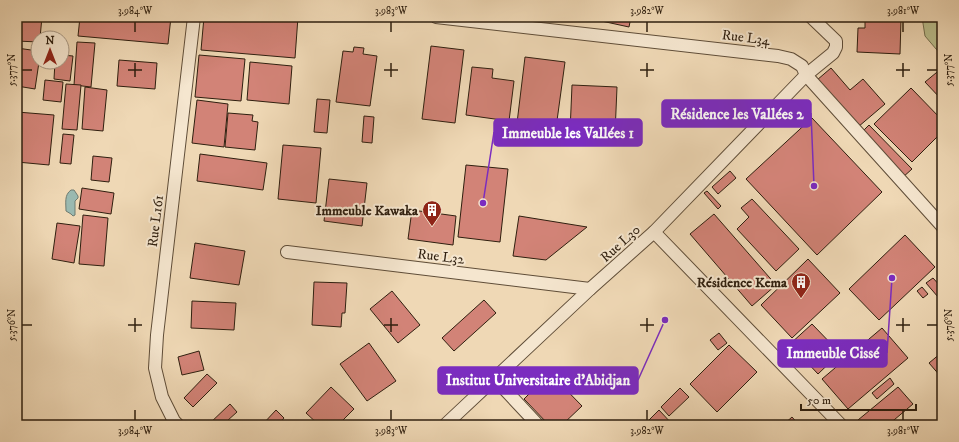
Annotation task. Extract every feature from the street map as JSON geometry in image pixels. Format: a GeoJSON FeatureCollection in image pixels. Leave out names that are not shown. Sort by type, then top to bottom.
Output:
{"type":"FeatureCollection","features":[{"type":"Feature","properties":{"kind":"street","name":"Rue L161"},"geometry":{"type":"LineString","coordinates":[[178,425],[174,421],[162,397],[156,368],[156,341],[194,17]]}},
{"type":"Feature","properties":{"kind":"street","name":"Rue L34"},"geometry":{"type":"LineString","coordinates":[[436,17],[778,56],[791,59],[802,66],[806,75],[942,226]]}},
{"type":"Feature","properties":{"kind":"street","name":"Rue L30"},"geometry":{"type":"LineString","coordinates":[[445,425],[590,289],[654,232],[806,75],[833,53],[836,47],[836,41],[811,17]]}},
{"type":"Feature","properties":{"kind":"street"},"geometry":{"type":"LineString","coordinates":[[654,232],[841,425]]}},
{"type":"Feature","properties":{"kind":"street","name":"Rue L32"},"geometry":{"type":"LineString","coordinates":[[287,252],[590,289]]}},
{"type":"Feature","properties":{"kind":"street"},"geometry":{"type":"LineString","coordinates":[[495,379],[538,425]]}},
{"type":"Feature","properties":{"kind":"green space"},"geometry":{"type":"Polygon","coordinates":[[[922,17],[942,17],[942,56],[925,36],[922,17]]]}},
{"type":"Feature","properties":{"kind":"water"},"geometry":{"type":"Polygon","coordinates":[[[71,190],[74,190],[78,196],[75,201],[75,215],[73,216],[66,211],[66,197],[71,190]]]}},
{"type":"Feature","properties":{"kind":"building"},"geometry":{"type":"Polygon","coordinates":[[[17,17],[42,17],[41,30],[30,30],[30,42],[17,41],[17,17]]]}},
{"type":"Feature","properties":{"kind":"building"},"geometry":{"type":"Polygon","coordinates":[[[80,17],[171,17],[168,44],[78,36],[80,17]]]}},
{"type":"Feature","properties":{"kind":"building"},"geometry":{"type":"Polygon","coordinates":[[[204,17],[298,17],[295,58],[201,50],[204,17]]]}},
{"type":"Feature","properties":{"kind":"building"},"geometry":{"type":"Polygon","coordinates":[[[583,17],[631,17],[629,27],[583,17]]]}},
{"type":"Feature","properties":{"kind":"building"},"geometry":{"type":"Polygon","coordinates":[[[865,18],[901,19],[900,54],[857,52],[858,28],[865,28],[865,18]]]}},
{"type":"Feature","properties":{"kind":"building"},"geometry":{"type":"Polygon","coordinates":[[[77,42],[95,43],[91,87],[74,85],[77,42]]]}},
{"type":"Feature","properties":{"kind":"building"},"geometry":{"type":"Polygon","coordinates":[[[431,46],[464,50],[455,123],[422,119],[431,46]]]}},
{"type":"Feature","properties":{"kind":"building"},"geometry":{"type":"Polygon","coordinates":[[[354,47],[364,48],[363,54],[377,56],[370,106],[336,102],[343,51],[353,52],[354,47]]]}},
{"type":"Feature","properties":{"kind":"building"},"geometry":{"type":"Polygon","coordinates":[[[17,48],[30,50],[30,70],[38,70],[35,89],[17,86],[17,48]]]}},
{"type":"Feature","properties":{"kind":"building"},"geometry":{"type":"Polygon","coordinates":[[[199,55],[245,59],[241,101],[195,97],[199,55]]]}},
{"type":"Feature","properties":{"kind":"building"},"geometry":{"type":"Polygon","coordinates":[[[70,56],[73,56],[70,81],[54,79],[55,70],[70,70],[70,56]]]}},
{"type":"Feature","properties":{"kind":"building"},"geometry":{"type":"Polygon","coordinates":[[[525,57],[565,62],[556,128],[517,123],[525,57]]]}},
{"type":"Feature","properties":{"kind":"building"},"geometry":{"type":"Polygon","coordinates":[[[119,60],[157,63],[155,89],[117,86],[119,60]]]}},
{"type":"Feature","properties":{"kind":"building"},"geometry":{"type":"Polygon","coordinates":[[[250,62],[292,66],[289,104],[247,100],[250,62]]]}},
{"type":"Feature","properties":{"kind":"building"},"geometry":{"type":"Polygon","coordinates":[[[472,67],[493,69],[492,78],[514,81],[509,121],[466,115],[472,67]]]}},
{"type":"Feature","properties":{"kind":"building"},"geometry":{"type":"Polygon","coordinates":[[[831,68],[850,90],[863,79],[885,104],[858,127],[817,80],[831,68]]]}},
{"type":"Feature","properties":{"kind":"building"},"geometry":{"type":"Polygon","coordinates":[[[942,68],[942,100],[925,82],[942,68]]]}},
{"type":"Feature","properties":{"kind":"building"},"geometry":{"type":"Polygon","coordinates":[[[45,80],[63,82],[61,102],[43,100],[45,80]]]}},
{"type":"Feature","properties":{"kind":"building"},"geometry":{"type":"Polygon","coordinates":[[[66,84],[81,85],[77,130],[62,129],[66,84]]]}},
{"type":"Feature","properties":{"kind":"building"},"geometry":{"type":"Polygon","coordinates":[[[572,85],[617,87],[615,134],[570,132],[572,85]]]}},
{"type":"Feature","properties":{"kind":"building"},"geometry":{"type":"Polygon","coordinates":[[[85,87],[107,90],[103,131],[82,129],[85,87]]]}},
{"type":"Feature","properties":{"kind":"building"},"geometry":{"type":"Polygon","coordinates":[[[911,88],[942,120],[942,132],[912,162],[874,124],[911,88]]]}},
{"type":"Feature","properties":{"kind":"building"},"geometry":{"type":"Polygon","coordinates":[[[317,99],[330,100],[327,133],[314,132],[317,99]]]}},
{"type":"Feature","properties":{"kind":"building"},"geometry":{"type":"Polygon","coordinates":[[[197,100],[228,104],[224,147],[192,143],[197,100]]]}},
{"type":"Feature","properties":{"kind":"building"},"geometry":{"type":"Polygon","coordinates":[[[17,112],[54,115],[49,165],[17,162],[17,112]]]}},
{"type":"Feature","properties":{"kind":"building"},"geometry":{"type":"Polygon","coordinates":[[[228,113],[253,115],[252,121],[258,122],[255,150],[225,147],[228,113]]]}},
{"type":"Feature","properties":{"kind":"building"},"geometry":{"type":"Polygon","coordinates":[[[364,116],[374,117],[372,143],[362,142],[364,116]]]}},
{"type":"Feature","properties":{"kind":"building"},"geometry":{"type":"Polygon","coordinates":[[[812,118],[882,192],[817,255],[746,179],[812,118]]]}},
{"type":"Feature","properties":{"kind":"building"},"geometry":{"type":"Polygon","coordinates":[[[869,125],[912,169],[902,178],[859,135],[869,125]]]}},
{"type":"Feature","properties":{"kind":"building"},"geometry":{"type":"Polygon","coordinates":[[[63,134],[74,135],[71,164],[60,163],[63,134]]]}},
{"type":"Feature","properties":{"kind":"building"},"geometry":{"type":"Polygon","coordinates":[[[283,145],[321,148],[316,203],[278,199],[283,145]]]}},
{"type":"Feature","properties":{"kind":"building"},"geometry":{"type":"Polygon","coordinates":[[[200,154],[267,163],[263,190],[197,181],[200,154]]]}},
{"type":"Feature","properties":{"kind":"building"},"geometry":{"type":"Polygon","coordinates":[[[93,156],[112,158],[109,182],[91,180],[93,156]]]}},
{"type":"Feature","properties":{"kind":"building"},"geometry":{"type":"Polygon","coordinates":[[[466,165],[508,169],[500,242],[458,237],[466,165]]]}},
{"type":"Feature","properties":{"kind":"building"},"geometry":{"type":"Polygon","coordinates":[[[730,171],[736,178],[718,194],[712,187],[730,171]]]}},
{"type":"Feature","properties":{"kind":"building"},"geometry":{"type":"Polygon","coordinates":[[[329,179],[367,183],[362,226],[324,221],[329,179]]]}},
{"type":"Feature","properties":{"kind":"building"},"geometry":{"type":"Polygon","coordinates":[[[82,188],[114,193],[111,214],[79,209],[82,188]]]}},
{"type":"Feature","properties":{"kind":"building"},"geometry":{"type":"Polygon","coordinates":[[[707,191],[721,206],[718,209],[704,193],[707,191]]]}},
{"type":"Feature","properties":{"kind":"building"},"geometry":{"type":"Polygon","coordinates":[[[752,199],[799,249],[776,271],[737,229],[749,217],[741,208],[752,199]]]}},
{"type":"Feature","properties":{"kind":"building","name":"Immeuble Kawaka"},"geometry":{"type":"Polygon","coordinates":[[[412,210],[456,216],[453,245],[408,239],[412,210]]]}},
{"type":"Feature","properties":{"kind":"building"},"geometry":{"type":"Polygon","coordinates":[[[714,214],[776,285],[752,306],[690,234],[714,214]]]}},
{"type":"Feature","properties":{"kind":"building"},"geometry":{"type":"Polygon","coordinates":[[[83,215],[108,218],[104,266],[79,264],[83,215]]]}},
{"type":"Feature","properties":{"kind":"building"},"geometry":{"type":"Polygon","coordinates":[[[519,216],[587,227],[546,260],[513,256],[519,216]]]}},
{"type":"Feature","properties":{"kind":"building"},"geometry":{"type":"Polygon","coordinates":[[[57,223],[80,226],[74,263],[52,259],[57,223]]]}},
{"type":"Feature","properties":{"kind":"building"},"geometry":{"type":"Polygon","coordinates":[[[905,235],[935,267],[879,320],[849,289],[905,235]]]}},
{"type":"Feature","properties":{"kind":"building"},"geometry":{"type":"Polygon","coordinates":[[[195,243],[245,251],[239,285],[190,278],[195,243]]]}},
{"type":"Feature","properties":{"kind":"building","name":"Résidence Kema"},"geometry":{"type":"Polygon","coordinates":[[[808,259],[840,293],[792,338],[761,305],[808,259]]]}},
{"type":"Feature","properties":{"kind":"building"},"geometry":{"type":"Polygon","coordinates":[[[933,278],[942,288],[942,294],[938,297],[926,283],[933,278]]]}},
{"type":"Feature","properties":{"kind":"building"},"geometry":{"type":"Polygon","coordinates":[[[314,282],[347,283],[345,313],[342,313],[341,327],[312,325],[314,282]]]}},
{"type":"Feature","properties":{"kind":"building"},"geometry":{"type":"Polygon","coordinates":[[[922,287],[928,294],[923,298],[917,291],[922,287]]]}},
{"type":"Feature","properties":{"kind":"building"},"geometry":{"type":"Polygon","coordinates":[[[392,291],[420,325],[398,343],[370,309],[392,291]]]}},
{"type":"Feature","properties":{"kind":"building"},"geometry":{"type":"Polygon","coordinates":[[[484,300],[496,313],[454,351],[442,338],[484,300]]]}},
{"type":"Feature","properties":{"kind":"building"},"geometry":{"type":"Polygon","coordinates":[[[192,301],[236,303],[234,330],[191,328],[192,301]]]}},
{"type":"Feature","properties":{"kind":"building"},"geometry":{"type":"Polygon","coordinates":[[[17,306],[21,306],[17,334],[17,306]]]}},
{"type":"Feature","properties":{"kind":"building"},"geometry":{"type":"Polygon","coordinates":[[[812,324],[840,353],[818,374],[790,344],[812,324]]]}},
{"type":"Feature","properties":{"kind":"building"},"geometry":{"type":"Polygon","coordinates":[[[882,328],[908,358],[848,409],[822,379],[882,328]]]}},
{"type":"Feature","properties":{"kind":"building"},"geometry":{"type":"Polygon","coordinates":[[[719,333],[727,343],[718,350],[710,340],[719,333]]]}},
{"type":"Feature","properties":{"kind":"building"},"geometry":{"type":"Polygon","coordinates":[[[369,343],[396,381],[367,401],[340,364],[369,343]]]}},
{"type":"Feature","properties":{"kind":"building"},"geometry":{"type":"Polygon","coordinates":[[[729,345],[757,372],[717,412],[690,384],[729,345]]]}},
{"type":"Feature","properties":{"kind":"building"},"geometry":{"type":"Polygon","coordinates":[[[199,351],[204,370],[182,375],[178,357],[199,351]]]}},
{"type":"Feature","properties":{"kind":"building"},"geometry":{"type":"Polygon","coordinates":[[[941,353],[942,354],[942,378],[929,363],[941,353]]]}},
{"type":"Feature","properties":{"kind":"building"},"geometry":{"type":"Polygon","coordinates":[[[546,369],[582,406],[562,425],[549,425],[524,399],[543,380],[539,376],[546,369]]]}},
{"type":"Feature","properties":{"kind":"building"},"geometry":{"type":"Polygon","coordinates":[[[207,374],[217,383],[193,407],[184,398],[207,374]]]}},
{"type":"Feature","properties":{"kind":"building"},"geometry":{"type":"Polygon","coordinates":[[[890,378],[894,384],[877,399],[872,393],[890,378]]]}},
{"type":"Feature","properties":{"kind":"building"},"geometry":{"type":"Polygon","coordinates":[[[331,387],[354,409],[338,425],[319,425],[306,413],[331,387]]]}},
{"type":"Feature","properties":{"kind":"building"},"geometry":{"type":"Polygon","coordinates":[[[898,387],[913,404],[888,425],[862,425],[858,420],[898,387]]]}},
{"type":"Feature","properties":{"kind":"building"},"geometry":{"type":"Polygon","coordinates":[[[680,388],[689,397],[669,416],[661,407],[680,388]]]}},
{"type":"Feature","properties":{"kind":"building"},"geometry":{"type":"Polygon","coordinates":[[[230,404],[237,412],[227,421],[231,425],[208,425],[230,404]]]}},
{"type":"Feature","properties":{"kind":"building"},"geometry":{"type":"Polygon","coordinates":[[[276,410],[284,418],[278,425],[262,425],[276,410]]]}},
{"type":"Feature","properties":{"kind":"building"},"geometry":{"type":"Polygon","coordinates":[[[659,410],[673,425],[644,425],[659,410]]]}},
{"type":"Feature","properties":{"kind":"building"},"geometry":{"type":"Polygon","coordinates":[[[792,417],[799,425],[783,425],[792,417]]]}},
{"type":"Feature","properties":{"kind":"building"},"geometry":{"type":"Polygon","coordinates":[[[580,420],[585,425],[575,425],[580,420]]]}},
{"type":"Feature","properties":{"kind":"place","name":"Résidence les Vallées 2"},"geometry":{"type":"Point","coordinates":[814,186]}},
{"type":"Feature","properties":{"kind":"place","name":"Immeuble les Vallées 1"},"geometry":{"type":"Point","coordinates":[483,203]}},
{"type":"Feature","properties":{"kind":"place","name":"Immeuble Kawaka"},"geometry":{"type":"Point","coordinates":[432,227]}},
{"type":"Feature","properties":{"kind":"place","name":"Immeuble Cissé"},"geometry":{"type":"Point","coordinates":[892,278]}},
{"type":"Feature","properties":{"kind":"place","name":"Résidence Kema"},"geometry":{"type":"Point","coordinates":[801,299]}},
{"type":"Feature","properties":{"kind":"place","name":"Institut Universitaire d'Abidjan"},"geometry":{"type":"Point","coordinates":[665,320]}}]}
